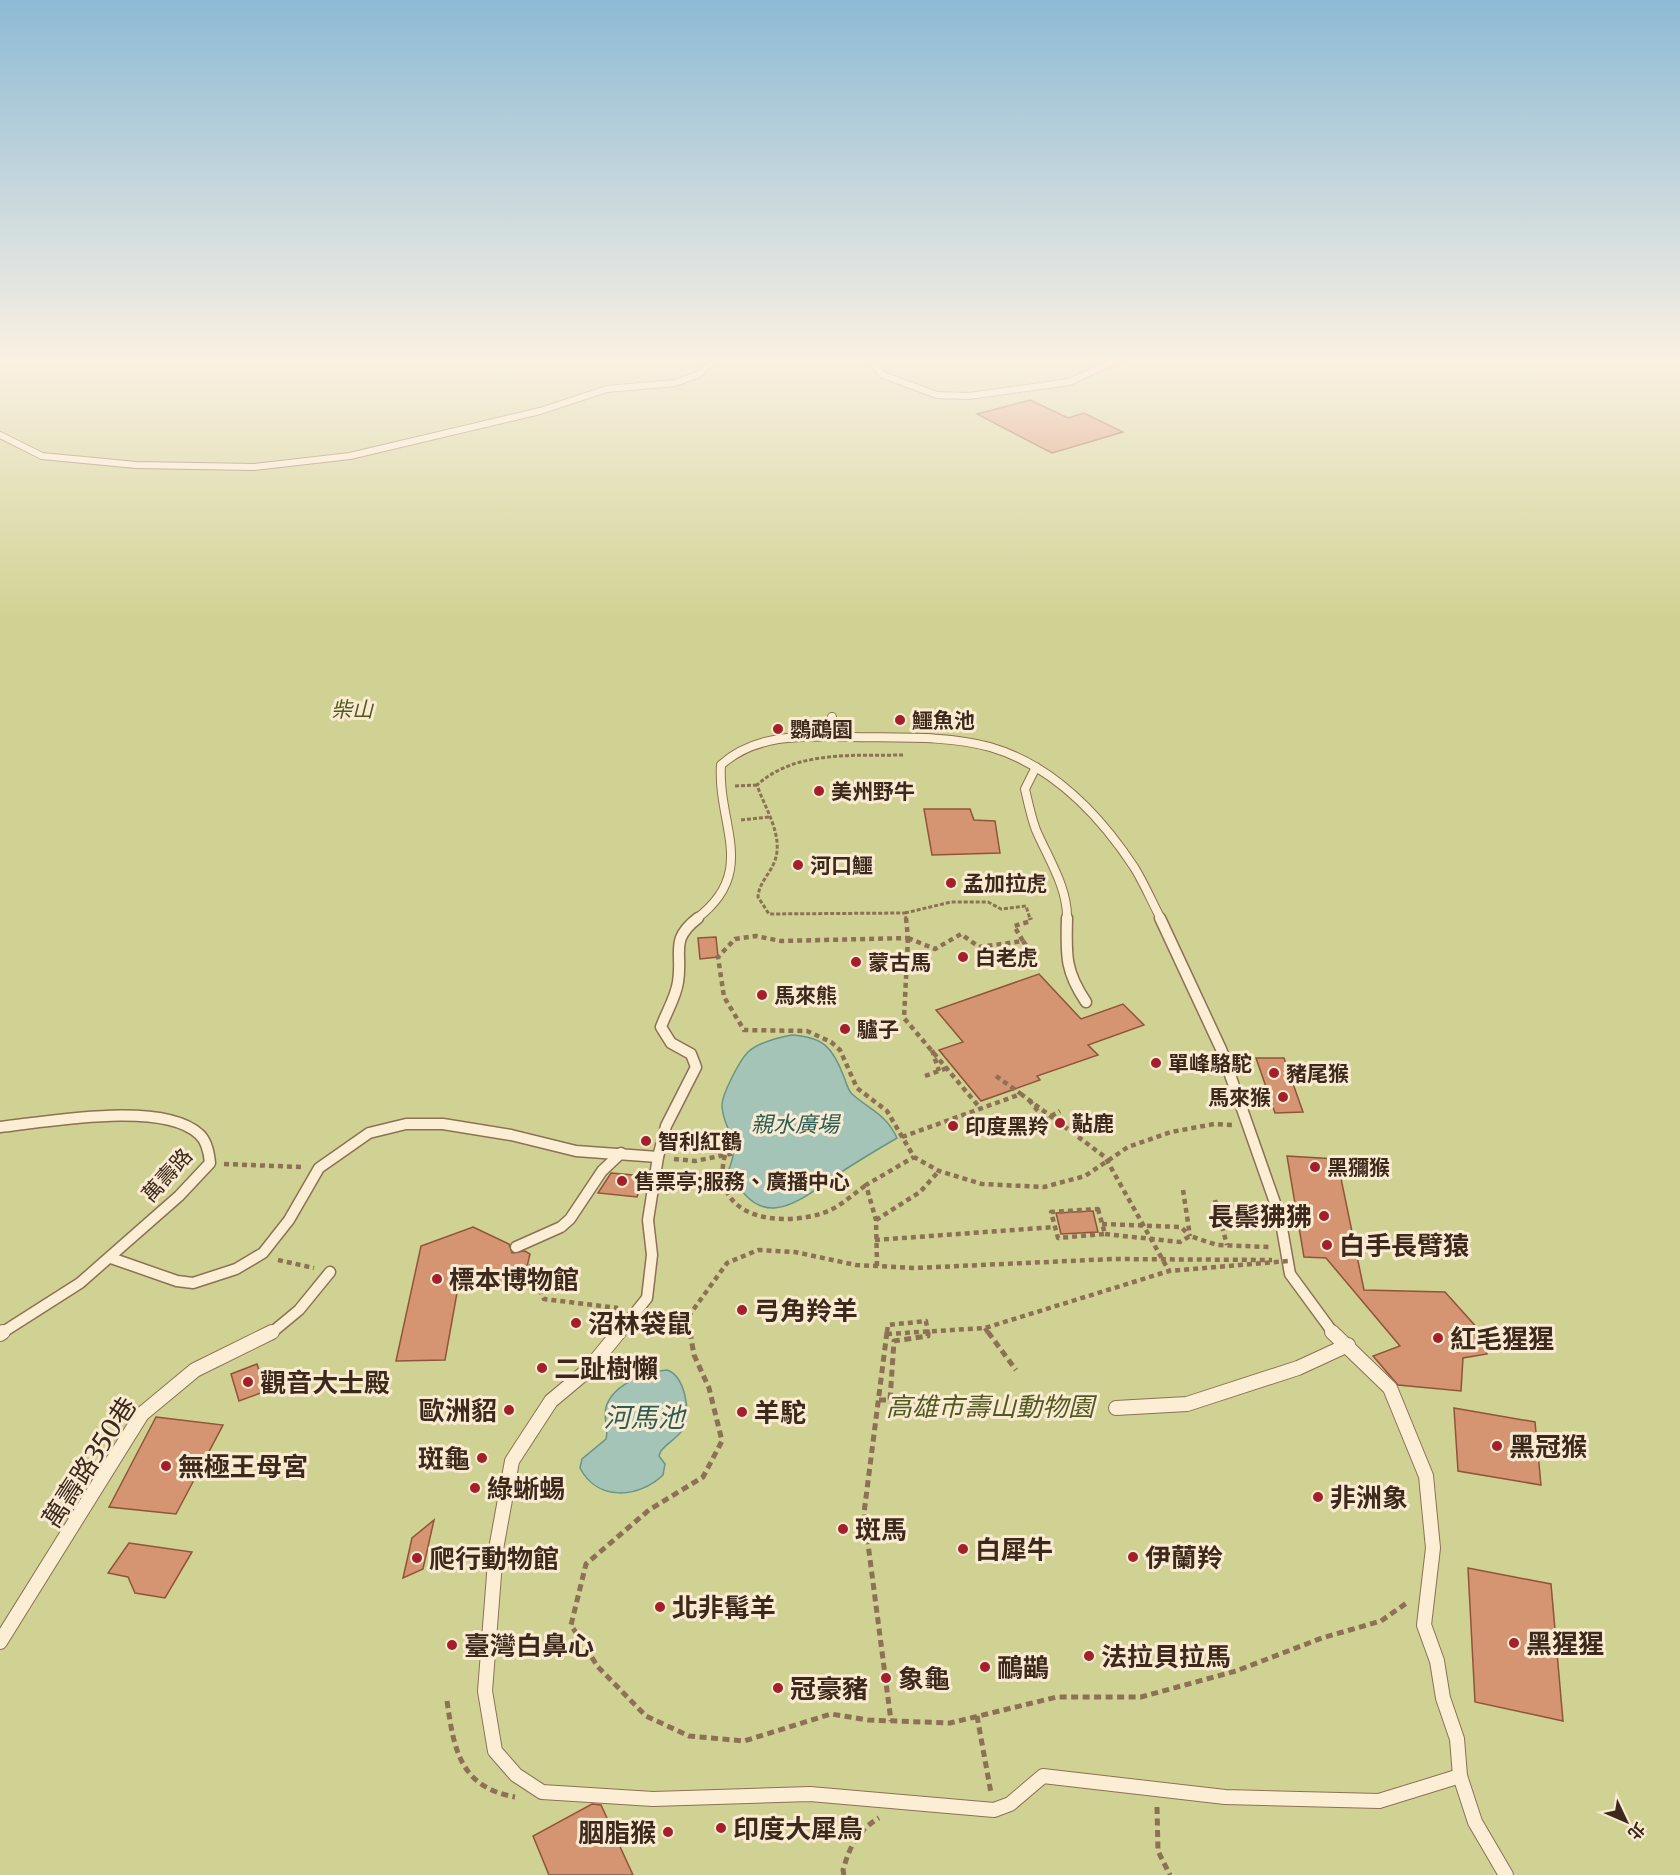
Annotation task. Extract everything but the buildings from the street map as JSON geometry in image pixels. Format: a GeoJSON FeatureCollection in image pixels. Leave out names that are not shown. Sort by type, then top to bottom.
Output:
{"type":"FeatureCollection","features":[{"type":"Feature","properties":{"kind":"lane"},"geometry":{"type":"LineString","coordinates":[[21,446],[42,456],[136,465],[254,467],[350,456],[394,446]]}},
{"type":"Feature","properties":{"kind":"lane"},"geometry":{"type":"LineString","coordinates":[[832,717],[835,737]]}},
{"type":"Feature","properties":{"kind":"lane"},"geometry":{"type":"LineString","coordinates":[[1460,1776],[1379,1801],[1225,1797],[1043,1776],[1010,1804],[994,1810],[810,1794],[653,1800],[542,1792],[516,1775],[495,1751],[485,1691],[496,1549],[506,1486],[512,1461],[551,1401],[588,1370],[647,1298],[652,1255],[648,1220],[658,1157],[666,1126],[696,1067],[691,1054],[671,1043],[661,1027],[678,982],[677,946],[686,927],[711,908],[729,879],[731,834],[722,787],[721,765],[731,754],[743,748],[797,738],[909,739],[989,747],[1036,767],[1058,781],[1082,803],[1134,867],[1176,946],[1221,1049],[1280,1217],[1290,1274],[1332,1332],[1390,1388],[1426,1476],[1433,1548],[1426,1590],[1424,1625],[1437,1661],[1443,1698],[1457,1739],[1460,1776],[1475,1822],[1506,1875]]}},
{"type":"Feature","properties":{"kind":"lane"},"geometry":{"type":"LineString","coordinates":[[1036,767],[1025,789],[1035,828],[1055,871],[1066,909],[1066,947],[1071,980],[1086,1002]]}},
{"type":"Feature","properties":{"kind":"lane","name":"萬壽路"},"geometry":{"type":"LineString","coordinates":[[0,1127],[125,1115],[163,1119],[196,1131],[208,1146],[210,1163],[179,1196],[111,1258],[80,1283],[0,1335]]}},
{"type":"Feature","properties":{"kind":"lane"},"geometry":{"type":"LineString","coordinates":[[111,1258],[177,1281],[193,1283],[236,1269],[263,1253],[289,1221],[319,1168],[369,1133],[406,1124],[444,1124],[511,1135],[576,1150],[658,1157]]}},
{"type":"Feature","properties":{"kind":"lane"},"geometry":{"type":"LineString","coordinates":[[516,1247],[565,1223],[602,1171],[621,1153]]}},
{"type":"Feature","properties":{"kind":"lane","name":"萬壽路350巷"},"geometry":{"type":"LineString","coordinates":[[0,1642],[141,1414],[175,1385],[213,1360],[263,1339],[278,1329],[294,1316],[330,1272]]}},
{"type":"Feature","properties":{"kind":"lane"},"geometry":{"type":"LineString","coordinates":[[1116,1408],[1187,1404],[1298,1368],[1348,1345]]}},
{"type":"Feature","properties":{"kind":"path"},"geometry":{"type":"LineString","coordinates":[[722,787],[757,784],[773,771],[800,762],[838,757],[909,755],[909,739]]}},
{"type":"Feature","properties":{"kind":"path"},"geometry":{"type":"LineString","coordinates":[[757,784],[770,816],[777,851],[774,865],[759,886],[760,906],[769,915],[905,912],[951,902],[988,902],[1001,909],[1026,906],[1031,921],[1014,926],[1032,954]]}},
{"type":"Feature","properties":{"kind":"path"},"geometry":{"type":"LineString","coordinates":[[728,822],[770,816]]}},
{"type":"Feature","properties":{"kind":"path"},"geometry":{"type":"LineString","coordinates":[[905,912],[908,938],[904,1018],[981,1109]]}},
{"type":"Feature","properties":{"kind":"path"},"geometry":{"type":"LineString","coordinates":[[1023,941],[979,947],[961,934],[935,949],[908,938],[781,941],[756,936],[735,939],[718,957],[724,997],[744,1030],[807,1031],[831,1042],[840,1050],[857,1088],[887,1111],[914,1157],[939,1172],[982,1184],[1044,1187],[1085,1176],[1128,1148],[1171,1132],[1214,1124],[1247,1125]]}},
{"type":"Feature","properties":{"kind":"path"},"geometry":{"type":"LineString","coordinates":[[932,1050],[939,1071]]}},
{"type":"Feature","properties":{"kind":"path"},"geometry":{"type":"LineString","coordinates":[[926,1076],[950,1067]]}},
{"type":"Feature","properties":{"kind":"path"},"geometry":{"type":"LineString","coordinates":[[996,1076],[1105,1157],[1169,1271]]}},
{"type":"Feature","properties":{"kind":"path"},"geometry":{"type":"LineString","coordinates":[[902,1137],[1021,1094]]}},
{"type":"Feature","properties":{"kind":"path"},"geometry":{"type":"LineString","coordinates":[[1029,1100],[1045,1120]]}},
{"type":"Feature","properties":{"kind":"path"},"geometry":{"type":"LineString","coordinates":[[1020,1134],[1060,1111]]}},
{"type":"Feature","properties":{"kind":"path"},"geometry":{"type":"LineString","coordinates":[[658,1157],[699,1135],[716,1134],[734,1141]]}},
{"type":"Feature","properties":{"kind":"path"},"geometry":{"type":"LineString","coordinates":[[658,1157],[696,1161],[735,1153]]}},
{"type":"Feature","properties":{"kind":"path"},"geometry":{"type":"LineString","coordinates":[[725,1155],[721,1174],[727,1193],[737,1204],[759,1217],[796,1219],[824,1213],[914,1157]]}},
{"type":"Feature","properties":{"kind":"path"},"geometry":{"type":"LineString","coordinates":[[210,1163],[319,1168]]}},
{"type":"Feature","properties":{"kind":"path"},"geometry":{"type":"LineString","coordinates":[[876,1220],[920,1192],[939,1172]]}},
{"type":"Feature","properties":{"kind":"path"},"geometry":{"type":"LineString","coordinates":[[866,1185],[876,1220],[877,1266]]}},
{"type":"Feature","properties":{"kind":"path"},"geometry":{"type":"LineString","coordinates":[[1183,1190],[1190,1236]]}},
{"type":"Feature","properties":{"kind":"path"},"geometry":{"type":"LineString","coordinates":[[1215,1200],[1227,1245]]}},
{"type":"Feature","properties":{"kind":"path"},"geometry":{"type":"LineString","coordinates":[[1105,1234],[1098,1209],[1051,1212],[1058,1238],[1105,1234],[1180,1242],[1190,1236]]}},
{"type":"Feature","properties":{"kind":"path"},"geometry":{"type":"LineString","coordinates":[[1102,1224],[1181,1227],[1190,1236],[1227,1245],[1285,1247]]}},
{"type":"Feature","properties":{"kind":"path"},"geometry":{"type":"LineString","coordinates":[[875,1240],[1055,1227]]}},
{"type":"Feature","properties":{"kind":"path"},"geometry":{"type":"LineString","coordinates":[[1288,1261],[1172,1258],[915,1268],[877,1266],[795,1252],[758,1250],[727,1263],[688,1317],[694,1355],[709,1388],[722,1441],[703,1477],[650,1510],[586,1564],[572,1624],[598,1667],[646,1716],[689,1736],[744,1741],[831,1714],[891,1721],[950,1724],[1057,1697],[1141,1697],[1236,1671],[1322,1638],[1381,1621],[1426,1590]]}},
{"type":"Feature","properties":{"kind":"path"},"geometry":{"type":"LineString","coordinates":[[270,1258],[330,1272]]}},
{"type":"Feature","properties":{"kind":"path"},"geometry":{"type":"LineString","coordinates":[[887,1332],[985,1328],[1169,1271],[1288,1261]]}},
{"type":"Feature","properties":{"kind":"path"},"geometry":{"type":"LineString","coordinates":[[528,1265],[544,1299],[623,1308],[647,1298]]}},
{"type":"Feature","properties":{"kind":"path"},"geometry":{"type":"LineString","coordinates":[[879,1400],[890,1400],[894,1341],[928,1335],[926,1321],[888,1325],[864,1513],[891,1721]]}},
{"type":"Feature","properties":{"kind":"path"},"geometry":{"type":"LineString","coordinates":[[985,1328],[1016,1370]]}},
{"type":"Feature","properties":{"kind":"path"},"geometry":{"type":"LineString","coordinates":[[447,1701],[454,1750],[474,1781],[499,1796],[518,1797],[542,1792]]}},
{"type":"Feature","properties":{"kind":"path"},"geometry":{"type":"LineString","coordinates":[[977,1716],[994,1810]]}},
{"type":"Feature","properties":{"kind":"path"},"geometry":{"type":"LineString","coordinates":[[1156,1788],[1158,1851],[1170,1875]]}},
{"type":"Feature","properties":{"kind":"path"},"geometry":{"type":"LineString","coordinates":[[844,1875],[843,1870],[853,1838],[864,1826],[889,1813]]}},
{"type":"Feature","properties":{"kind":"green space"},"geometry":{"type":"Polygon","coordinates":[[[0,446],[1680,446],[1680,1875],[0,1875],[0,446]]]}},
{"type":"Feature","properties":{"kind":"water","name":"親水廣場"},"geometry":{"type":"Polygon","coordinates":[[[792,1035],[812,1038],[826,1046],[836,1058],[851,1092],[888,1123],[897,1138],[798,1200],[783,1206],[768,1208],[755,1203],[741,1191],[729,1169],[734,1149],[722,1107],[732,1078],[748,1052],[763,1043],[792,1035]]]}},
{"type":"Feature","properties":{"kind":"water","name":"河馬池"},"geometry":{"type":"Polygon","coordinates":[[[667,1370],[678,1379],[682,1387],[687,1413],[684,1428],[661,1451],[659,1456],[665,1464],[663,1475],[642,1489],[630,1492],[607,1491],[597,1486],[587,1479],[580,1468],[582,1459],[606,1439],[605,1411],[610,1399],[631,1381],[650,1373],[667,1370]]]}},
{"type":"Feature","properties":{"kind":"place","name":"鱷魚池"},"geometry":{"type":"Point","coordinates":[900,720]}},
{"type":"Feature","properties":{"kind":"place","name":"鸚鵡園"},"geometry":{"type":"Point","coordinates":[778,729]}},
{"type":"Feature","properties":{"kind":"place","name":"美州野牛"},"geometry":{"type":"Point","coordinates":[819,791]}},
{"type":"Feature","properties":{"kind":"place","name":"河口鱷"},"geometry":{"type":"Point","coordinates":[798,865]}},
{"type":"Feature","properties":{"kind":"place","name":"孟加拉虎"},"geometry":{"type":"Point","coordinates":[951,883]}},
{"type":"Feature","properties":{"kind":"place","name":"白老虎"},"geometry":{"type":"Point","coordinates":[963,957]}},
{"type":"Feature","properties":{"kind":"place","name":"蒙古馬"},"geometry":{"type":"Point","coordinates":[856,962]}},
{"type":"Feature","properties":{"kind":"place","name":"馬來熊"},"geometry":{"type":"Point","coordinates":[762,995]}},
{"type":"Feature","properties":{"kind":"place","name":"驢子"},"geometry":{"type":"Point","coordinates":[845,1029]}},
{"type":"Feature","properties":{"kind":"place","name":"單峰駱駝"},"geometry":{"type":"Point","coordinates":[1156,1063]}},
{"type":"Feature","properties":{"kind":"place","name":"豬尾猴"},"geometry":{"type":"Point","coordinates":[1274,1073]}},
{"type":"Feature","properties":{"kind":"place","name":"馬來猴"},"geometry":{"type":"Point","coordinates":[1283,1097]}},
{"type":"Feature","properties":{"kind":"place","name":"黇鹿"},"geometry":{"type":"Point","coordinates":[1060,1123]}},
{"type":"Feature","properties":{"kind":"place","name":"印度黑羚"},"geometry":{"type":"Point","coordinates":[953,1126]}},
{"type":"Feature","properties":{"kind":"place","name":"智利紅鶴"},"geometry":{"type":"Point","coordinates":[646,1141]}},
{"type":"Feature","properties":{"kind":"place","name":"黑獼猴"},"geometry":{"type":"Point","coordinates":[1315,1167]}},
{"type":"Feature","properties":{"kind":"place","name":"售票亭;服務、廣播中心"},"geometry":{"type":"Point","coordinates":[622,1181]}},
{"type":"Feature","properties":{"kind":"place","name":"長鬃狒狒"},"geometry":{"type":"Point","coordinates":[1324,1216]}},
{"type":"Feature","properties":{"kind":"place","name":"白手長臂猿"},"geometry":{"type":"Point","coordinates":[1327,1245]}},
{"type":"Feature","properties":{"kind":"place","name":"標本博物館"},"geometry":{"type":"Point","coordinates":[437,1279]}},
{"type":"Feature","properties":{"kind":"place","name":"弓角羚羊"},"geometry":{"type":"Point","coordinates":[742,1310]}},
{"type":"Feature","properties":{"kind":"place","name":"沼林袋鼠"},"geometry":{"type":"Point","coordinates":[576,1323]}},
{"type":"Feature","properties":{"kind":"place","name":"紅毛猩猩"},"geometry":{"type":"Point","coordinates":[1438,1338]}},
{"type":"Feature","properties":{"kind":"place","name":"二趾樹懶"},"geometry":{"type":"Point","coordinates":[542,1368]}},
{"type":"Feature","properties":{"kind":"place","name":"觀音大士殿"},"geometry":{"type":"Point","coordinates":[248,1382]}},
{"type":"Feature","properties":{"kind":"place","name":"歐洲貂"},"geometry":{"type":"Point","coordinates":[509,1410]}},
{"type":"Feature","properties":{"kind":"place","name":"羊駝"},"geometry":{"type":"Point","coordinates":[742,1412]}},
{"type":"Feature","properties":{"kind":"place","name":"黑冠猴"},"geometry":{"type":"Point","coordinates":[1497,1446]}},
{"type":"Feature","properties":{"kind":"place","name":"斑龜"},"geometry":{"type":"Point","coordinates":[482,1458]}},
{"type":"Feature","properties":{"kind":"place","name":"無極王母宮"},"geometry":{"type":"Point","coordinates":[166,1466]}},
{"type":"Feature","properties":{"kind":"place","name":"綠蜥蜴"},"geometry":{"type":"Point","coordinates":[475,1488]}},
{"type":"Feature","properties":{"kind":"place","name":"非洲象"},"geometry":{"type":"Point","coordinates":[1318,1497]}},
{"type":"Feature","properties":{"kind":"place","name":"斑馬"},"geometry":{"type":"Point","coordinates":[843,1529]}},
{"type":"Feature","properties":{"kind":"place","name":"白犀牛"},"geometry":{"type":"Point","coordinates":[963,1549]}},
{"type":"Feature","properties":{"kind":"place","name":"伊蘭羚"},"geometry":{"type":"Point","coordinates":[1133,1557]}},
{"type":"Feature","properties":{"kind":"place","name":"爬行動物館"},"geometry":{"type":"Point","coordinates":[417,1558]}},
{"type":"Feature","properties":{"kind":"place","name":"北非髯羊"},"geometry":{"type":"Point","coordinates":[660,1607]}},
{"type":"Feature","properties":{"kind":"place","name":"黑猩猩"},"geometry":{"type":"Point","coordinates":[1514,1643]}},
{"type":"Feature","properties":{"kind":"place","name":"臺灣白鼻心"},"geometry":{"type":"Point","coordinates":[452,1645]}},
{"type":"Feature","properties":{"kind":"place","name":"法拉貝拉馬"},"geometry":{"type":"Point","coordinates":[1089,1656]}},
{"type":"Feature","properties":{"kind":"place","name":"鴯鶓"},"geometry":{"type":"Point","coordinates":[985,1667]}},
{"type":"Feature","properties":{"kind":"place","name":"象龜"},"geometry":{"type":"Point","coordinates":[886,1678]}},
{"type":"Feature","properties":{"kind":"place","name":"冠豪豬"},"geometry":{"type":"Point","coordinates":[778,1688]}},
{"type":"Feature","properties":{"kind":"place","name":"印度大犀鳥"},"geometry":{"type":"Point","coordinates":[721,1828]}},
{"type":"Feature","properties":{"kind":"place","name":"胭脂猴"},"geometry":{"type":"Point","coordinates":[668,1832]}},
{"type":"Feature","properties":{"kind":"park label","name":"柴山"},"geometry":{"type":"Point","coordinates":[352,709]}},
{"type":"Feature","properties":{"kind":"park label","name":"高雄市壽山動物園"},"geometry":{"type":"Point","coordinates":[990,1406]}}]}
